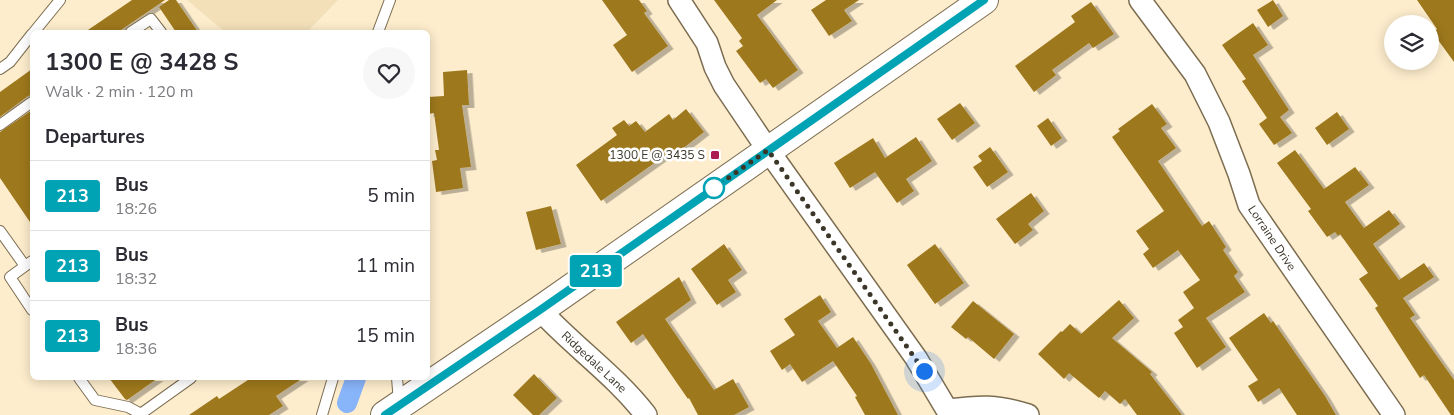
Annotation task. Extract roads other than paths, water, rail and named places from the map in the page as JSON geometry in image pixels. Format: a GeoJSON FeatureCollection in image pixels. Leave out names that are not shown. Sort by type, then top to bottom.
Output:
{"type":"FeatureCollection","features":[{"type":"Feature","properties":{"kind":"main road"},"geometry":{"type":"LineString","coordinates":[[392,410],[540,310],[984,0]]}},
{"type":"Feature","properties":{"kind":"street"},"geometry":{"type":"LineString","coordinates":[[679,0],[707,43],[715,67],[724,85],[916,358],[949,413],[978,406],[1028,415]]}},
{"type":"Feature","properties":{"kind":"street","name":"Lorraine Drive"},"geometry":{"type":"LineString","coordinates":[[1140,0],[1195,74],[1219,122],[1249,205],[1394,415]]}},
{"type":"Feature","properties":{"kind":"street","name":"Ridgedale Lane"},"geometry":{"type":"LineString","coordinates":[[540,310],[555,326],[611,376],[633,398],[646,415]]}},
{"type":"Feature","properties":{"kind":"lane"},"geometry":{"type":"LineString","coordinates":[[35,30],[60,0]]}},
{"type":"Feature","properties":{"kind":"lane"},"geometry":{"type":"LineString","coordinates":[[379,30],[390,0]]}},
{"type":"Feature","properties":{"kind":"lane"},"geometry":{"type":"LineString","coordinates":[[134,30],[151,19],[159,30]]}},
{"type":"Feature","properties":{"kind":"lane"},"geometry":{"type":"LineString","coordinates":[[0,69],[10,62],[30,37]]}},
{"type":"Feature","properties":{"kind":"lane"},"geometry":{"type":"LineString","coordinates":[[0,125],[30,103]]}},
{"type":"Feature","properties":{"kind":"lane"},"geometry":{"type":"LineString","coordinates":[[0,231],[29,264],[10,277],[30,307]]}},
{"type":"Feature","properties":{"kind":"lane"},"geometry":{"type":"LineString","coordinates":[[80,380],[95,400],[128,407],[142,414],[188,380]]}},
{"type":"Feature","properties":{"kind":"lane"},"geometry":{"type":"LineString","coordinates":[[322,415],[332,380]]}},
{"type":"Feature","properties":{"kind":"lane"},"geometry":{"type":"LineString","coordinates":[[392,410],[397,380]]}},
{"type":"Feature","properties":{"kind":"waterway"},"geometry":{"type":"LineString","coordinates":[[347,403],[355,380]]}},
{"type":"Feature","properties":{"kind":"place","name":"1300 E @ 3435 S"},"geometry":{"type":"Point","coordinates":[715,155]}}]}
